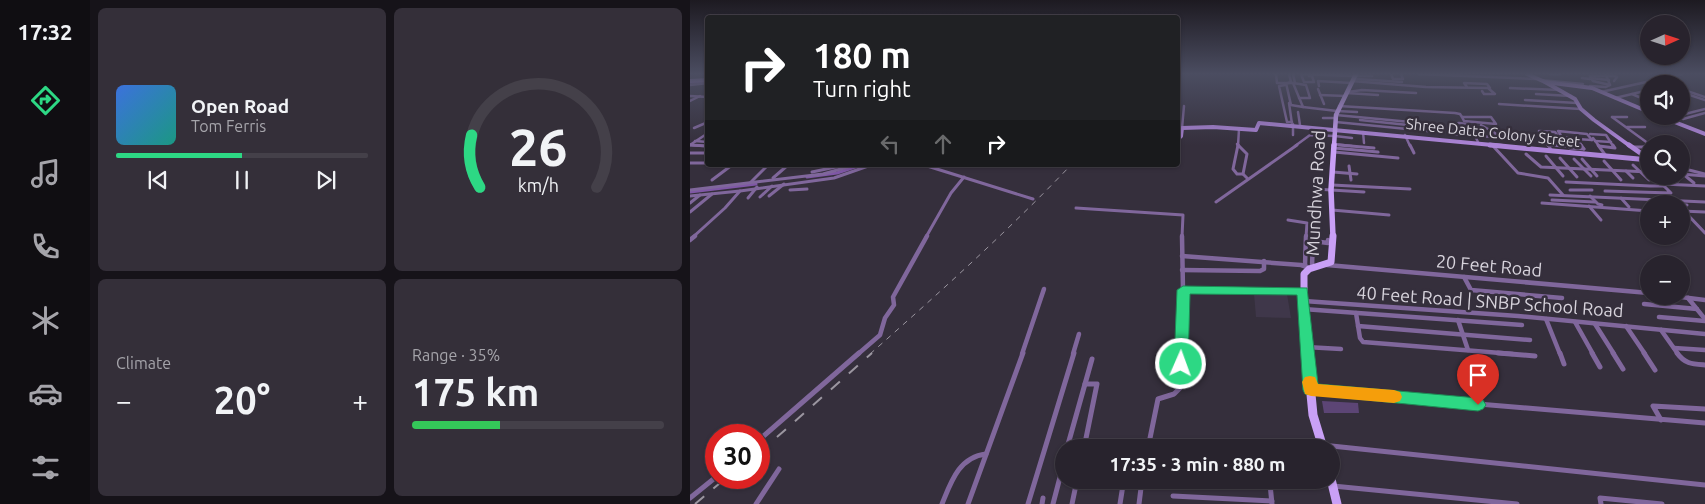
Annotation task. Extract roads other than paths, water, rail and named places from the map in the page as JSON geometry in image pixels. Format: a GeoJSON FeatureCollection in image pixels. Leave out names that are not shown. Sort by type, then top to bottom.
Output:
{"type":"FeatureCollection","features":[{"type":"Feature","properties":{"kind":"main road","name":"Mundhwa Road"},"geometry":{"type":"LineString","coordinates":[[1321,439],[1313,415],[1302,291],[1304,274],[1309,267],[1327,266],[1330,262],[1333,238],[1331,188],[1336,120],[1346,98]]}},
{"type":"Feature","properties":{"kind":"main road"},"geometry":{"type":"LineString","coordinates":[[1333,489],[1337,504]]}},
{"type":"Feature","properties":{"kind":"street"},"geometry":{"type":"LineString","coordinates":[[1282,98],[1287,122],[1292,124]]}},
{"type":"Feature","properties":{"kind":"street"},"geometry":{"type":"LineString","coordinates":[[1288,98],[1294,122],[1292,124],[1293,135]]}},
{"type":"Feature","properties":{"kind":"street"},"geometry":{"type":"LineString","coordinates":[[1289,98],[1291,105],[1303,107],[1336,120],[1360,121],[1438,132],[1434,124],[1423,125],[1382,121],[1336,120],[1323,118]]}},
{"type":"Feature","properties":{"kind":"street"},"geometry":{"type":"LineString","coordinates":[[1303,107],[1299,98],[1310,98]]}},
{"type":"Feature","properties":{"kind":"street"},"geometry":{"type":"LineString","coordinates":[[1321,98],[1324,104]]}},
{"type":"Feature","properties":{"kind":"street"},"geometry":{"type":"LineString","coordinates":[[1573,98],[1582,109],[1640,153]]}},
{"type":"Feature","properties":{"kind":"street"},"geometry":{"type":"LineString","coordinates":[[1615,98],[1640,108]]}},
{"type":"Feature","properties":{"kind":"street"},"geometry":{"type":"LineString","coordinates":[[1525,100],[1577,102]]}},
{"type":"Feature","properties":{"kind":"street"},"geometry":{"type":"LineString","coordinates":[[1546,100],[1577,102]]}},
{"type":"Feature","properties":{"kind":"street"},"geometry":{"type":"LineString","coordinates":[[1499,104],[1582,109]]}},
{"type":"Feature","properties":{"kind":"street"},"geometry":{"type":"LineString","coordinates":[[1180,136],[1184,106]]}},
{"type":"Feature","properties":{"kind":"street"},"geometry":{"type":"LineString","coordinates":[[1336,120],[1407,108],[1433,110],[1430,107]]}},
{"type":"Feature","properties":{"kind":"street"},"geometry":{"type":"LineString","coordinates":[[1407,108],[1456,114],[1462,117],[1492,117],[1496,124],[1464,122],[1462,117]]}},
{"type":"Feature","properties":{"kind":"street"},"geometry":{"type":"LineString","coordinates":[[1690,113],[1705,109]]}},
{"type":"Feature","properties":{"kind":"street"},"geometry":{"type":"LineString","coordinates":[[1298,112],[1300,125]]}},
{"type":"Feature","properties":{"kind":"street"},"geometry":{"type":"LineString","coordinates":[[1216,202],[1311,134],[1336,120],[1357,112]]}},
{"type":"Feature","properties":{"kind":"street"},"geometry":{"type":"LineString","coordinates":[[1690,118],[1704,115]]}},
{"type":"Feature","properties":{"kind":"street"},"geometry":{"type":"LineString","coordinates":[[1690,119],[1704,115]]}},
{"type":"Feature","properties":{"kind":"street"},"geometry":{"type":"LineString","coordinates":[[1627,117],[1612,117],[1640,137]]}},
{"type":"Feature","properties":{"kind":"street"},"geometry":{"type":"LineString","coordinates":[[1336,120],[1352,138]]}},
{"type":"Feature","properties":{"kind":"street","name":"Shree Datta Colony Street"},"geometry":{"type":"LineString","coordinates":[[1239,129],[1257,130],[1261,123],[1300,125],[1336,120],[1363,132],[1552,152],[1588,154],[1605,159],[1640,160]]}},
{"type":"Feature","properties":{"kind":"street"},"geometry":{"type":"LineString","coordinates":[[694,128],[705,123]]}},
{"type":"Feature","properties":{"kind":"street"},"geometry":{"type":"LineString","coordinates":[[1459,123],[1478,125],[1492,131],[1497,137],[1484,137],[1469,135],[1453,134],[1450,127],[1459,123]]}},
{"type":"Feature","properties":{"kind":"street"},"geometry":{"type":"LineString","coordinates":[[1683,125],[1703,132]]}},
{"type":"Feature","properties":{"kind":"street"},"geometry":{"type":"LineString","coordinates":[[1626,127],[1645,127]]}},
{"type":"Feature","properties":{"kind":"street"},"geometry":{"type":"LineString","coordinates":[[1182,128],[1239,129],[1240,137],[1233,169],[1237,174],[1243,174],[1247,178]]}},
{"type":"Feature","properties":{"kind":"street"},"geometry":{"type":"LineString","coordinates":[[1469,135],[1465,132],[1469,128],[1478,130],[1484,137]]}},
{"type":"Feature","properties":{"kind":"street"},"geometry":{"type":"LineString","coordinates":[[1541,135],[1558,136],[1555,132],[1538,130],[1541,135],[1548,145],[1552,152]]}},
{"type":"Feature","properties":{"kind":"street"},"geometry":{"type":"LineString","coordinates":[[1562,137],[1592,140],[1588,134],[1558,131],[1562,137],[1570,148],[1584,149]]}},
{"type":"Feature","properties":{"kind":"street"},"geometry":{"type":"LineString","coordinates":[[1363,132],[1364,143]]}},
{"type":"Feature","properties":{"kind":"street"},"geometry":{"type":"LineString","coordinates":[[1599,146],[1615,148],[1606,135],[1590,134],[1613,171],[1621,180]]}},
{"type":"Feature","properties":{"kind":"street"},"geometry":{"type":"LineString","coordinates":[[690,145],[705,135]]}},
{"type":"Feature","properties":{"kind":"street"},"geometry":{"type":"LineString","coordinates":[[1405,135],[1414,153]]}},
{"type":"Feature","properties":{"kind":"street"},"geometry":{"type":"LineString","coordinates":[[1551,135],[1555,142]]}},
{"type":"Feature","properties":{"kind":"street"},"geometry":{"type":"LineString","coordinates":[[1475,136],[1479,144]]}},
{"type":"Feature","properties":{"kind":"street"},"geometry":{"type":"LineString","coordinates":[[700,138],[705,139]]}},
{"type":"Feature","properties":{"kind":"street"},"geometry":{"type":"LineString","coordinates":[[1577,138],[1588,154]]}},
{"type":"Feature","properties":{"kind":"street"},"geometry":{"type":"LineString","coordinates":[[695,141],[705,140]]}},
{"type":"Feature","properties":{"kind":"street"},"geometry":{"type":"LineString","coordinates":[[1545,141],[1562,142],[1565,146],[1548,145]]}},
{"type":"Feature","properties":{"kind":"street"},"geometry":{"type":"LineString","coordinates":[[1595,141],[1611,142]]}},
{"type":"Feature","properties":{"kind":"street"},"geometry":{"type":"LineString","coordinates":[[1237,144],[1247,154],[1243,174]]}},
{"type":"Feature","properties":{"kind":"street"},"geometry":{"type":"LineString","coordinates":[[690,145],[705,146]]}},
{"type":"Feature","properties":{"kind":"street"},"geometry":{"type":"LineString","coordinates":[[1493,146],[1518,173],[1548,178],[1562,195]]}},
{"type":"Feature","properties":{"kind":"street"},"geometry":{"type":"LineString","coordinates":[[1633,147],[1640,147]]}},
{"type":"Feature","properties":{"kind":"street"},"geometry":{"type":"LineString","coordinates":[[1334,149],[1374,148]]}},
{"type":"Feature","properties":{"kind":"street"},"geometry":{"type":"LineString","coordinates":[[1334,149],[1378,153]]}},
{"type":"Feature","properties":{"kind":"street"},"geometry":{"type":"LineString","coordinates":[[1334,149],[1398,158]]}},
{"type":"Feature","properties":{"kind":"street"},"geometry":{"type":"LineString","coordinates":[[690,153],[705,153]]}},
{"type":"Feature","properties":{"kind":"street"},"geometry":{"type":"LineString","coordinates":[[1526,154],[1538,166],[1640,172]]}},
{"type":"Feature","properties":{"kind":"street"},"geometry":{"type":"LineString","coordinates":[[1546,156],[1563,176]]}},
{"type":"Feature","properties":{"kind":"street"},"geometry":{"type":"LineString","coordinates":[[1560,158],[1577,177]]}},
{"type":"Feature","properties":{"kind":"street"},"geometry":{"type":"LineString","coordinates":[[1574,158],[1591,176]]}},
{"type":"Feature","properties":{"kind":"street"},"geometry":{"type":"LineString","coordinates":[[1582,159],[1597,176]]}},
{"type":"Feature","properties":{"kind":"street"},"geometry":{"type":"LineString","coordinates":[[690,163],[705,163]]}},
{"type":"Feature","properties":{"kind":"street"},"geometry":{"type":"LineString","coordinates":[[1633,165],[1640,172]]}},
{"type":"Feature","properties":{"kind":"street"},"geometry":{"type":"LineString","coordinates":[[1349,166],[1351,180]]}},
{"type":"Feature","properties":{"kind":"street"},"geometry":{"type":"LineString","coordinates":[[712,180],[729,167]]}},
{"type":"Feature","properties":{"kind":"street"},"geometry":{"type":"LineString","coordinates":[[751,182],[766,167]]}},
{"type":"Feature","properties":{"kind":"street"},"geometry":{"type":"LineString","coordinates":[[773,178],[786,167]]}},
{"type":"Feature","properties":{"kind":"street"},"geometry":{"type":"LineString","coordinates":[[812,172],[836,167]]}},
{"type":"Feature","properties":{"kind":"street"},"geometry":{"type":"LineString","coordinates":[[690,190],[833,173],[850,167]]}},
{"type":"Feature","properties":{"kind":"street"},"geometry":{"type":"LineString","coordinates":[[690,196],[834,178],[864,167]]}},
{"type":"Feature","properties":{"kind":"street"},"geometry":{"type":"LineString","coordinates":[[931,167],[1033,199]]}},
{"type":"Feature","properties":{"kind":"street"},"geometry":{"type":"LineString","coordinates":[[1690,171],[1705,175]]}},
{"type":"Feature","properties":{"kind":"street"},"geometry":{"type":"LineString","coordinates":[[1332,172],[1356,174]]}},
{"type":"Feature","properties":{"kind":"street"},"geometry":{"type":"LineString","coordinates":[[1626,172],[1633,178]]}},
{"type":"Feature","properties":{"kind":"street"},"geometry":{"type":"LineString","coordinates":[[1690,174],[1705,175]]}},
{"type":"Feature","properties":{"kind":"street"},"geometry":{"type":"LineString","coordinates":[[770,431],[882,332],[885,318],[894,305],[893,297],[949,197],[964,177]]}},
{"type":"Feature","properties":{"kind":"street"},"geometry":{"type":"LineString","coordinates":[[1690,180],[1694,183]]}},
{"type":"Feature","properties":{"kind":"street"},"geometry":{"type":"LineString","coordinates":[[1568,182],[1705,186]]}},
{"type":"Feature","properties":{"kind":"street"},"geometry":{"type":"LineString","coordinates":[[1568,182],[1576,190]]}},
{"type":"Feature","properties":{"kind":"street"},"geometry":{"type":"LineString","coordinates":[[1570,190],[1590,190],[1582,183]]}},
{"type":"Feature","properties":{"kind":"street"},"geometry":{"type":"LineString","coordinates":[[769,196],[784,184]]}},
{"type":"Feature","properties":{"kind":"street"},"geometry":{"type":"LineString","coordinates":[[760,196],[772,186]]}},
{"type":"Feature","properties":{"kind":"street"},"geometry":{"type":"LineString","coordinates":[[1605,191],[1671,193],[1664,186]]}},
{"type":"Feature","properties":{"kind":"street"},"geometry":{"type":"LineString","coordinates":[[748,198],[757,188]]}},
{"type":"Feature","properties":{"kind":"street"},"geometry":{"type":"LineString","coordinates":[[1331,188],[1364,192]]}},
{"type":"Feature","properties":{"kind":"street"},"geometry":{"type":"LineString","coordinates":[[790,190],[807,189]]}},
{"type":"Feature","properties":{"kind":"street"},"geometry":{"type":"LineString","coordinates":[[1309,267],[1313,242],[1315,189],[1410,189]]}},
{"type":"Feature","properties":{"kind":"street"},"geometry":{"type":"LineString","coordinates":[[690,240],[725,208],[740,191]]}},
{"type":"Feature","properties":{"kind":"street"},"geometry":{"type":"LineString","coordinates":[[690,212],[712,194]]}},
{"type":"Feature","properties":{"kind":"street"},"geometry":{"type":"LineString","coordinates":[[691,203],[700,195]]}},
{"type":"Feature","properties":{"kind":"street"},"geometry":{"type":"LineString","coordinates":[[1550,195],[1640,199]]}},
{"type":"Feature","properties":{"kind":"street"},"geometry":{"type":"LineString","coordinates":[[1590,196],[1601,205],[1640,209]]}},
{"type":"Feature","properties":{"kind":"street"},"geometry":{"type":"LineString","coordinates":[[1620,198],[1629,207]]}},
{"type":"Feature","properties":{"kind":"street"},"geometry":{"type":"LineString","coordinates":[[1552,200],[1595,202]]}},
{"type":"Feature","properties":{"kind":"street"},"geometry":{"type":"LineString","coordinates":[[1690,201],[1705,202]]}},
{"type":"Feature","properties":{"kind":"street"},"geometry":{"type":"LineString","coordinates":[[691,203],[702,202]]}},
{"type":"Feature","properties":{"kind":"street"},"geometry":{"type":"LineString","coordinates":[[1542,203],[1640,209]]}},
{"type":"Feature","properties":{"kind":"street"},"geometry":{"type":"LineString","coordinates":[[1589,206],[1601,220]]}},
{"type":"Feature","properties":{"kind":"street"},"geometry":{"type":"LineString","coordinates":[[1076,208],[1182,215],[1183,290],[1180,388],[1174,394],[1158,399],[1155,404],[1149,439]]}},
{"type":"Feature","properties":{"kind":"street"},"geometry":{"type":"LineString","coordinates":[[1332,210],[1389,215]]}},
{"type":"Feature","properties":{"kind":"street"},"geometry":{"type":"LineString","coordinates":[[1690,212],[1705,213]]}},
{"type":"Feature","properties":{"kind":"street"},"geometry":{"type":"LineString","coordinates":[[1690,219],[1705,233]]}},
{"type":"Feature","properties":{"kind":"street"},"geometry":{"type":"LineString","coordinates":[[1288,220],[1307,223],[1309,267]]}},
{"type":"Feature","properties":{"kind":"street"},"geometry":{"type":"LineString","coordinates":[[1313,242],[1328,243],[1328,240]]}},
{"type":"Feature","properties":{"kind":"street"},"geometry":{"type":"LineString","coordinates":[[1182,256],[1309,267]]}},
{"type":"Feature","properties":{"kind":"street"},"geometry":{"type":"LineString","coordinates":[[1182,270],[1260,271],[1264,269],[1264,262]]}},
{"type":"Feature","properties":{"kind":"street","name":"20 Feet Road"},"geometry":{"type":"LineString","coordinates":[[1327,266],[1640,292]]}},
{"type":"Feature","properties":{"kind":"street"},"geometry":{"type":"LineString","coordinates":[[1464,277],[1470,290],[1562,298]]}},
{"type":"Feature","properties":{"kind":"street"},"geometry":{"type":"LineString","coordinates":[[968,504],[1012,386],[1044,288]]}},
{"type":"Feature","properties":{"kind":"street"},"geometry":{"type":"LineString","coordinates":[[1183,290],[1302,291]]}},
{"type":"Feature","properties":{"kind":"street"},"geometry":{"type":"LineString","coordinates":[[1690,298],[1705,300]]}},
{"type":"Feature","properties":{"kind":"street"},"geometry":{"type":"LineString","coordinates":[[1659,317],[1705,320],[1703,314],[1690,300]]}},
{"type":"Feature","properties":{"kind":"street","name":"40 Feet Road | SNBP School Road"},"geometry":{"type":"LineString","coordinates":[[1303,301],[1546,319],[1705,334]]}},
{"type":"Feature","properties":{"kind":"street"},"geometry":{"type":"LineString","coordinates":[[1655,305],[1697,309]]}},
{"type":"Feature","properties":{"kind":"street"},"geometry":{"type":"LineString","coordinates":[[1303,309],[1522,325]]}},
{"type":"Feature","properties":{"kind":"street"},"geometry":{"type":"LineString","coordinates":[[1356,313],[1360,338],[1363,342],[1535,356]]}},
{"type":"Feature","properties":{"kind":"street"},"geometry":{"type":"LineString","coordinates":[[1546,319],[1564,364]]}},
{"type":"Feature","properties":{"kind":"street"},"geometry":{"type":"LineString","coordinates":[[1458,320],[1468,350]]}},
{"type":"Feature","properties":{"kind":"street"},"geometry":{"type":"LineString","coordinates":[[1575,322],[1600,366]]}},
{"type":"Feature","properties":{"kind":"street"},"geometry":{"type":"LineString","coordinates":[[1595,324],[1623,369]]}},
{"type":"Feature","properties":{"kind":"street"},"geometry":{"type":"LineString","coordinates":[[1358,326],[1530,340]]}},
{"type":"Feature","properties":{"kind":"street"},"geometry":{"type":"LineString","coordinates":[[1626,326],[1655,370]]}},
{"type":"Feature","properties":{"kind":"street"},"geometry":{"type":"LineString","coordinates":[[1661,330],[1683,361],[1688,364],[1705,365]]}},
{"type":"Feature","properties":{"kind":"street"},"geometry":{"type":"LineString","coordinates":[[1028,504],[1044,456],[1079,334]]}},
{"type":"Feature","properties":{"kind":"street"},"geometry":{"type":"LineString","coordinates":[[1306,348],[1341,349]]}},
{"type":"Feature","properties":{"kind":"street"},"geometry":{"type":"LineString","coordinates":[[1674,348],[1705,350]]}},
{"type":"Feature","properties":{"kind":"street"},"geometry":{"type":"LineString","coordinates":[[1070,439],[1092,359]]}},
{"type":"Feature","properties":{"kind":"street"},"geometry":{"type":"LineString","coordinates":[[1085,384],[1097,384],[1086,439]]}},
{"type":"Feature","properties":{"kind":"street"},"geometry":{"type":"LineString","coordinates":[[1311,390],[1662,421],[1705,423]]}},
{"type":"Feature","properties":{"kind":"street"},"geometry":{"type":"LineString","coordinates":[[1662,421],[1652,406],[1705,409]]}},
{"type":"Feature","properties":{"kind":"street"},"geometry":{"type":"LineString","coordinates":[[1340,448],[1705,485]]}},
{"type":"Feature","properties":{"kind":"street"},"geometry":{"type":"LineString","coordinates":[[942,504],[954,476],[964,462],[978,453],[986,454]]}},
{"type":"Feature","properties":{"kind":"street"},"geometry":{"type":"LineString","coordinates":[[756,504],[779,469]]}},
{"type":"Feature","properties":{"kind":"street"},"geometry":{"type":"LineString","coordinates":[[1340,484],[1517,504]]}},
{"type":"Feature","properties":{"kind":"street"},"geometry":{"type":"LineString","coordinates":[[690,498],[705,486]]}},
{"type":"Feature","properties":{"kind":"street"},"geometry":{"type":"LineString","coordinates":[[1053,504],[1057,489]]}},
{"type":"Feature","properties":{"kind":"street"},"geometry":{"type":"LineString","coordinates":[[1072,504],[1075,489]]}},
{"type":"Feature","properties":{"kind":"street"},"geometry":{"type":"LineString","coordinates":[[1120,504],[1122,489]]}},
{"type":"Feature","properties":{"kind":"street"},"geometry":{"type":"LineString","coordinates":[[1139,504],[1141,489]]}},
{"type":"Feature","properties":{"kind":"street"},"geometry":{"type":"LineString","coordinates":[[1173,496],[1272,502],[1271,489]]}},
{"type":"Feature","properties":{"kind":"street"},"geometry":{"type":"LineString","coordinates":[[1601,504],[1600,501],[1603,498],[1662,504]]}},
{"type":"Feature","properties":{"kind":"waterway"},"geometry":{"type":"LineString","coordinates":[[807,177],[837,173],[855,167]]}},
{"type":"Feature","properties":{"kind":"waterway"},"geometry":{"type":"LineString","coordinates":[[690,192],[756,184]]}},
{"type":"Feature","properties":{"kind":"railway"},"geometry":{"type":"LineString","coordinates":[[870,354],[947,285],[1069,167]]}},
{"type":"Feature","properties":{"kind":"railway"},"geometry":{"type":"LineString","coordinates":[[770,443],[872,353]]}},
{"type":"Feature","properties":{"kind":"railway"},"geometry":{"type":"LineString","coordinates":[[695,504],[713,489]]}}]}
